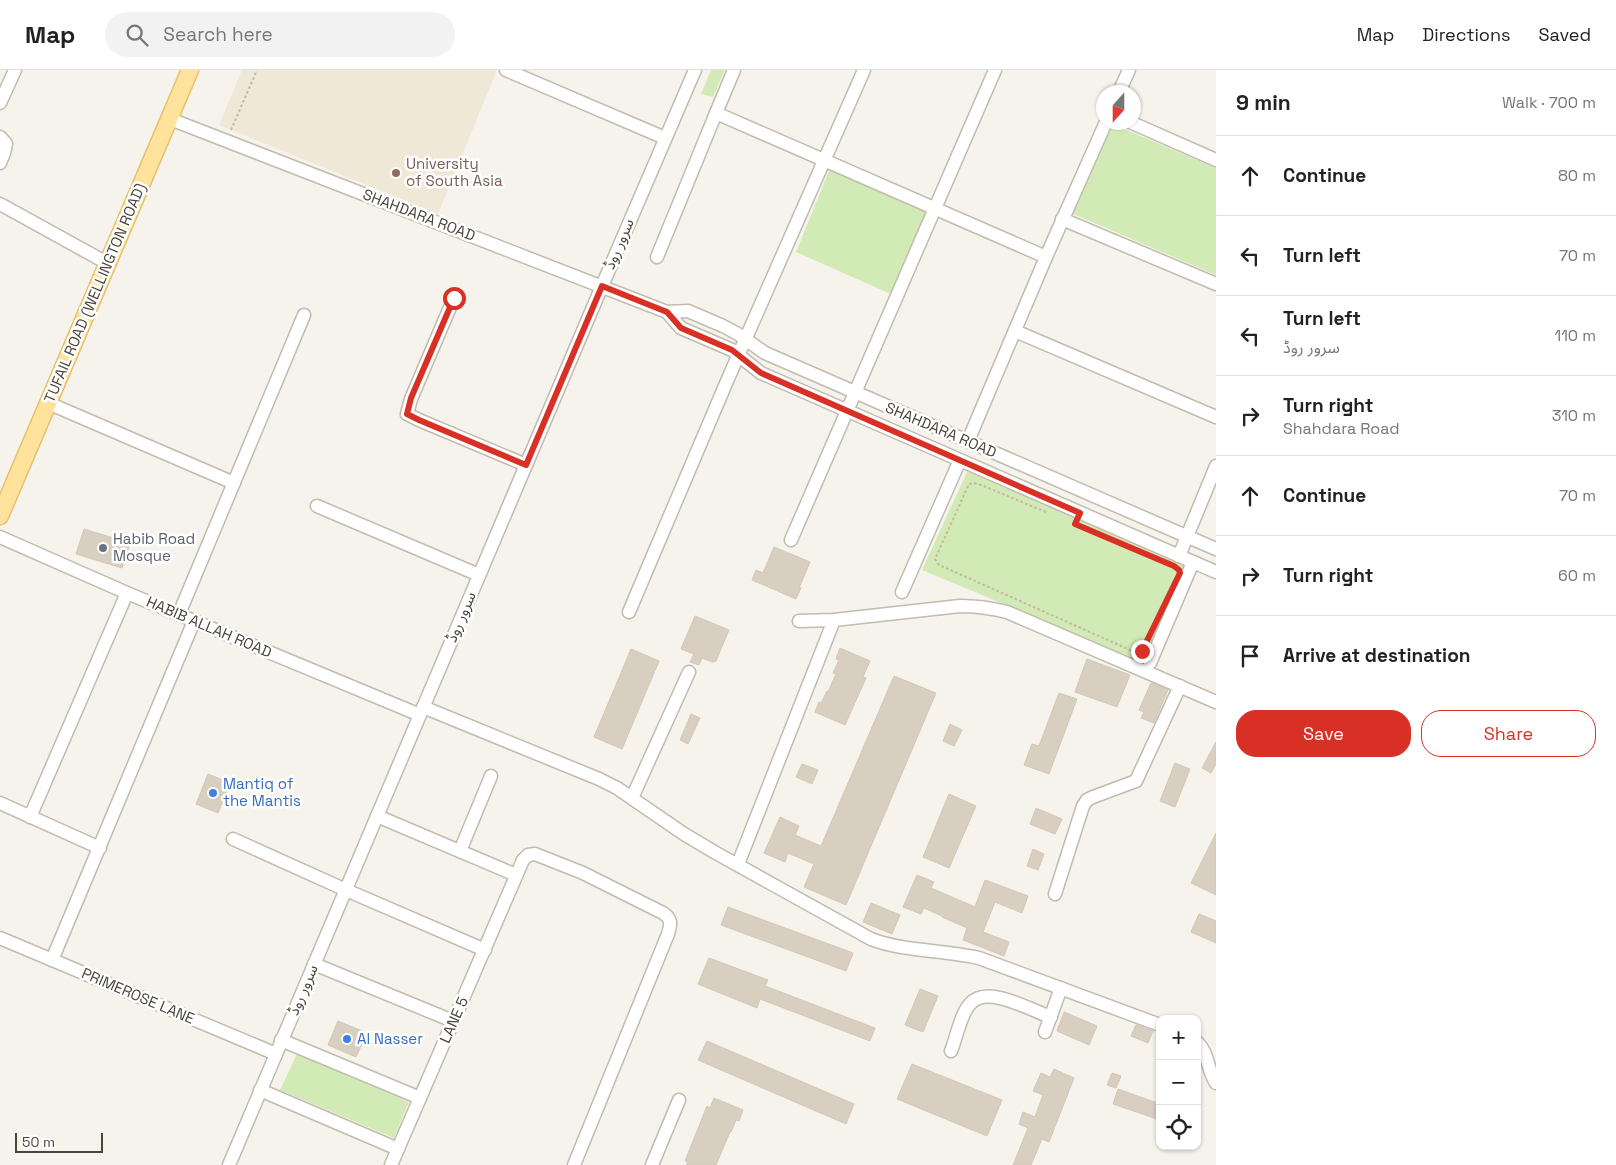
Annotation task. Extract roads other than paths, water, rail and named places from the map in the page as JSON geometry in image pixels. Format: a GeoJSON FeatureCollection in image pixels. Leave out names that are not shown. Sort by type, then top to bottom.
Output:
{"type":"FeatureCollection","features":[{"type":"Feature","properties":{"kind":"main road","name":"TUFAIL ROAD (WELLINGTON ROAD)"},"geometry":{"type":"LineString","coordinates":[[0,516],[190,70]]}},
{"type":"Feature","properties":{"kind":"street"},"geometry":{"type":"LineString","coordinates":[[0,103],[15,70]]}},
{"type":"Feature","properties":{"kind":"street"},"geometry":{"type":"LineString","coordinates":[[506,70],[665,138]]}},
{"type":"Feature","properties":{"kind":"street","name":"سرور روڈ"},"geometry":{"type":"LineString","coordinates":[[230,1165],[281,1040],[695,70]]}},
{"type":"Feature","properties":{"kind":"street"},"geometry":{"type":"LineString","coordinates":[[657,257],[734,70]]}},
{"type":"Feature","properties":{"kind":"street"},"geometry":{"type":"LineString","coordinates":[[629,612],[738,355],[826,160],[864,70]]}},
{"type":"Feature","properties":{"kind":"street"},"geometry":{"type":"LineString","coordinates":[[791,540],[995,70]]}},
{"type":"Feature","properties":{"kind":"street"},"geometry":{"type":"LineString","coordinates":[[1122,85],[1129,70]]}},
{"type":"Feature","properties":{"kind":"street"},"geometry":{"type":"LineString","coordinates":[[716,113],[1046,257]]}},
{"type":"Feature","properties":{"kind":"street","name":"SHAHDARA ROAD"},"geometry":{"type":"LineString","coordinates":[[170,119],[667,312],[688,311],[723,326],[746,339],[765,353],[1216,549]]}},
{"type":"Feature","properties":{"kind":"street"},"geometry":{"type":"LineString","coordinates":[[1141,127],[1216,160]]}},
{"type":"Feature","properties":{"kind":"street"},"geometry":{"type":"LineString","coordinates":[[968,441],[1102,130]]}},
{"type":"Feature","properties":{"kind":"street"},"geometry":{"type":"LineString","coordinates":[[0,137],[6,144],[0,164]]}},
{"type":"Feature","properties":{"kind":"street"},"geometry":{"type":"LineString","coordinates":[[0,204],[107,263]]}},
{"type":"Feature","properties":{"kind":"street"},"geometry":{"type":"LineString","coordinates":[[1062,220],[1216,284]]}},
{"type":"Feature","properties":{"kind":"street"},"geometry":{"type":"LineString","coordinates":[[454,298],[411,398],[407,414],[526,465]]}},
{"type":"Feature","properties":{"kind":"street","name":"SHAHDARA ROAD"},"geometry":{"type":"LineString","coordinates":[[667,312],[681,328],[719,344],[738,355],[761,373],[1216,572]]}},
{"type":"Feature","properties":{"kind":"street"},"geometry":{"type":"LineString","coordinates":[[179,614],[304,315]]}},
{"type":"Feature","properties":{"kind":"street"},"geometry":{"type":"LineString","coordinates":[[1015,331],[1216,417]]}},
{"type":"Feature","properties":{"kind":"street"},"geometry":{"type":"LineString","coordinates":[[48,403],[234,483]]}},
{"type":"Feature","properties":{"kind":"street"},"geometry":{"type":"LineString","coordinates":[[902,592],[960,460]]}},
{"type":"Feature","properties":{"kind":"street"},"geometry":{"type":"LineString","coordinates":[[1179,556],[1216,466]]}},
{"type":"Feature","properties":{"kind":"street"},"geometry":{"type":"LineString","coordinates":[[317,506],[479,575]]}},
{"type":"Feature","properties":{"kind":"street","name":"HABIB ALLAH ROAD"},"geometry":{"type":"LineString","coordinates":[[0,537],[194,621],[599,779],[632,798],[684,834],[860,934],[880,943],[979,958],[1156,1023]]}},
{"type":"Feature","properties":{"kind":"street"},"geometry":{"type":"LineString","coordinates":[[1150,662],[1193,562]]}},
{"type":"Feature","properties":{"kind":"street"},"geometry":{"type":"LineString","coordinates":[[30,817],[127,593]]}},
{"type":"Feature","properties":{"kind":"street"},"geometry":{"type":"LineString","coordinates":[[799,621],[834,620],[960,606],[993,608],[1007,612],[1216,702]]}},
{"type":"Feature","properties":{"kind":"street"},"geometry":{"type":"LineString","coordinates":[[738,864],[834,620]]}},
{"type":"Feature","properties":{"kind":"street"},"geometry":{"type":"LineString","coordinates":[[52,960],[194,621]]}},
{"type":"Feature","properties":{"kind":"street"},"geometry":{"type":"LineString","coordinates":[[632,798],[688,672]]}},
{"type":"Feature","properties":{"kind":"street"},"geometry":{"type":"LineString","coordinates":[[1055,894],[1083,806],[1087,800],[1093,797],[1136,781],[1180,686]]}},
{"type":"Feature","properties":{"kind":"street"},"geometry":{"type":"LineString","coordinates":[[460,851],[491,776]]}},
{"type":"Feature","properties":{"kind":"street"},"geometry":{"type":"LineString","coordinates":[[0,803],[100,848]]}},
{"type":"Feature","properties":{"kind":"street"},"geometry":{"type":"LineString","coordinates":[[377,816],[516,875]]}},
{"type":"Feature","properties":{"kind":"street"},"geometry":{"type":"LineString","coordinates":[[233,839],[485,950]]}},
{"type":"Feature","properties":{"kind":"street","name":"LANE 5"},"geometry":{"type":"LineString","coordinates":[[392,1165],[516,875],[523,860],[528,855],[535,854],[542,855],[583,873],[663,913],[669,917],[671,922],[668,934],[574,1165]]}},
{"type":"Feature","properties":{"kind":"street","name":"PRIMEROSE LANE"},"geometry":{"type":"LineString","coordinates":[[0,938],[276,1054]]}},
{"type":"Feature","properties":{"kind":"street"},"geometry":{"type":"LineString","coordinates":[[314,964],[453,1021]]}},
{"type":"Feature","properties":{"kind":"street"},"geometry":{"type":"LineString","coordinates":[[1045,1032],[1062,988]]}},
{"type":"Feature","properties":{"kind":"street"},"geometry":{"type":"LineString","coordinates":[[952,1052],[966,1011],[970,1004],[978,997],[986,995],[996,996],[1051,1018]]}},
{"type":"Feature","properties":{"kind":"street"},"geometry":{"type":"LineString","coordinates":[[281,1040],[420,1098]]}},
{"type":"Feature","properties":{"kind":"street"},"geometry":{"type":"LineString","coordinates":[[1201,1046],[1204,1049],[1212,1078],[1216,1084]]}},
{"type":"Feature","properties":{"kind":"street"},"geometry":{"type":"LineString","coordinates":[[260,1090],[398,1149]]}},
{"type":"Feature","properties":{"kind":"street"},"geometry":{"type":"LineString","coordinates":[[652,1165],[679,1100]]}},
{"type":"Feature","properties":{"kind":"place","name":"University of South Asia"},"geometry":{"type":"Point","coordinates":[396,173]}},
{"type":"Feature","properties":{"kind":"place","name":"Habib Road Mosque"},"geometry":{"type":"Point","coordinates":[103,548]}},
{"type":"Feature","properties":{"kind":"place","name":"Mantiq of the Mantis"},"geometry":{"type":"Point","coordinates":[213,793]}},
{"type":"Feature","properties":{"kind":"place","name":"Al Nasser"},"geometry":{"type":"Point","coordinates":[347,1039]}}]}
